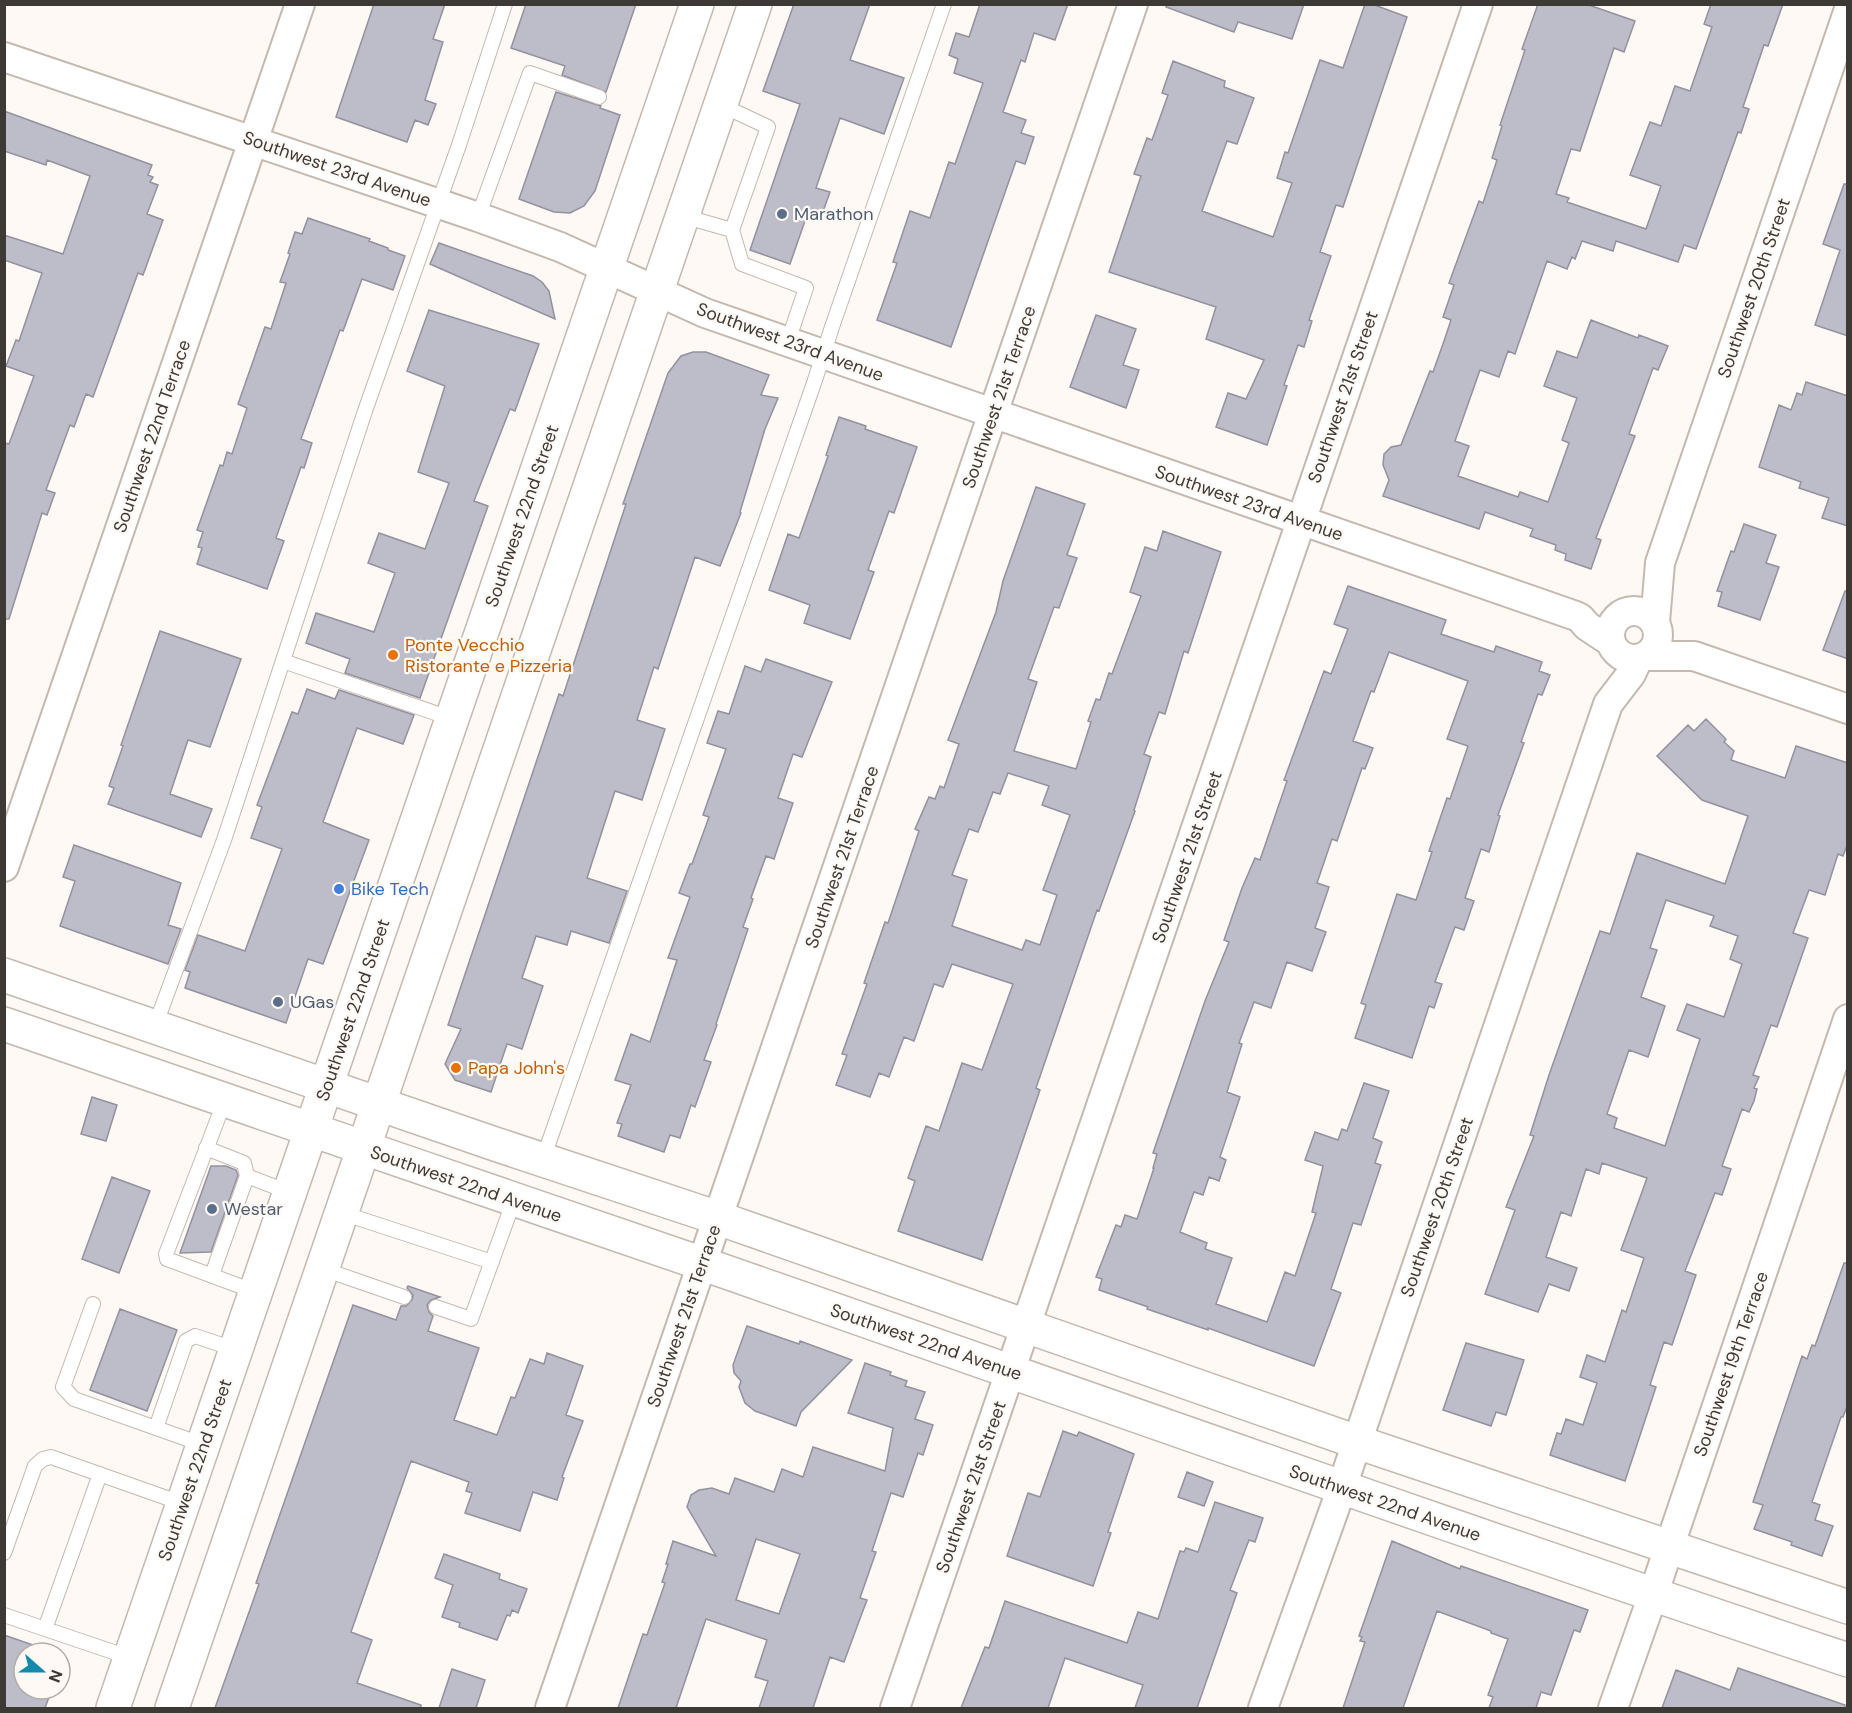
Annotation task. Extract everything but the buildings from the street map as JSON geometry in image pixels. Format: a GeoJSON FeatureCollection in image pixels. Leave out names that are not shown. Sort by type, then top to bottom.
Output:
{"type":"FeatureCollection","features":[{"type":"Feature","properties":{"kind":"main road","name":"Southwest 22nd Street"},"geometry":{"type":"LineString","coordinates":[[113,1708],[697,4]]}},
{"type":"Feature","properties":{"kind":"main road"},"geometry":{"type":"LineString","coordinates":[[172,1708],[755,4]]}},
{"type":"Feature","properties":{"kind":"main road"},"geometry":{"type":"LineString","coordinates":[[4,975],[718,1218],[1357,1442],[1848,1607]]}},
{"type":"Feature","properties":{"kind":"main road","name":"Southwest 22nd Avenue"},"geometry":{"type":"LineString","coordinates":[[4,1024],[364,1150],[702,1264],[1341,1488],[1848,1660]]}},
{"type":"Feature","properties":{"kind":"street","name":"Southwest 22nd Terrace"},"geometry":{"type":"LineString","coordinates":[[4,867],[300,4]]}},
{"type":"Feature","properties":{"kind":"street","name":"Southwest 21st Terrace"},"geometry":{"type":"LineString","coordinates":[[550,1708],[1133,4]]}},
{"type":"Feature","properties":{"kind":"street","name":"Southwest 21st Street"},"geometry":{"type":"LineString","coordinates":[[895,1708],[1478,4]]}},
{"type":"Feature","properties":{"kind":"street","name":"Southwest 20th Street"},"geometry":{"type":"LineString","coordinates":[[1656,625],[1660,563],[1848,12]]}},
{"type":"Feature","properties":{"kind":"street","name":"Southwest 23rd Avenue"},"geometry":{"type":"LineString","coordinates":[[4,57],[438,203],[560,247],[705,314],[1580,618],[1587,626],[1627,652]]}},
{"type":"Feature","properties":{"kind":"street","name":"Southwest 20th Street"},"geometry":{"type":"LineString","coordinates":[[1624,613],[1660,563]]}},
{"type":"Feature","properties":{"kind":"street"},"geometry":{"type":"LineString","coordinates":[[1627,652],[1611,627],[1624,613],[1643,612],[1694,656]]}},
{"type":"Feature","properties":{"kind":"street","name":"Southwest 23rd Avenue"},"geometry":{"type":"LineString","coordinates":[[1580,618],[1593,614],[1624,613]]}},
{"type":"Feature","properties":{"kind":"street"},"geometry":{"type":"LineString","coordinates":[[1627,652],[1657,644],[1659,636],[1656,625]]}},
{"type":"Feature","properties":{"kind":"street","name":"Southwest 20th Street"},"geometry":{"type":"LineString","coordinates":[[1263,1708],[1357,1442],[1608,704],[1631,674],[1627,652]]}},
{"type":"Feature","properties":{"kind":"street"},"geometry":{"type":"LineString","coordinates":[[1627,652],[1694,656],[1848,709]]}},
{"type":"Feature","properties":{"kind":"street","name":"Southwest 19th Terrace"},"geometry":{"type":"LineString","coordinates":[[1613,1708],[1848,1019]]}},
{"type":"Feature","properties":{"kind":"lane"},"geometry":{"type":"LineString","coordinates":[[155,1026],[224,840],[365,411],[505,4]]}},
{"type":"Feature","properties":{"kind":"lane"},"geometry":{"type":"LineString","coordinates":[[543,1160],[944,4]]}},
{"type":"Feature","properties":{"kind":"lane"},"geometry":{"type":"LineString","coordinates":[[478,218],[530,73],[599,97]]}},
{"type":"Feature","properties":{"kind":"lane"},"geometry":{"type":"LineString","coordinates":[[721,105],[768,127],[732,230],[742,264],[806,288],[788,341]]}},
{"type":"Feature","properties":{"kind":"lane"},"geometry":{"type":"LineString","coordinates":[[683,216],[732,230]]}},
{"type":"Feature","properties":{"kind":"lane"},"geometry":{"type":"LineString","coordinates":[[283,661],[453,719]]}},
{"type":"Feature","properties":{"kind":"lane"},"geometry":{"type":"LineString","coordinates":[[225,1100],[166,1254],[167,1259],[257,1292]]}},
{"type":"Feature","properties":{"kind":"lane"},"geometry":{"type":"LineString","coordinates":[[206,1148],[244,1163],[247,1176],[212,1275]]}},
{"type":"Feature","properties":{"kind":"lane"},"geometry":{"type":"LineString","coordinates":[[247,1176],[291,1193]]}},
{"type":"Feature","properties":{"kind":"lane"},"geometry":{"type":"LineString","coordinates":[[436,1307],[471,1319],[514,1200]]}},
{"type":"Feature","properties":{"kind":"lane"},"geometry":{"type":"LineString","coordinates":[[342,1213],[492,1262]]}},
{"type":"Feature","properties":{"kind":"lane"},"geometry":{"type":"LineString","coordinates":[[323,1269],[404,1296]]}},
{"type":"Feature","properties":{"kind":"lane"},"geometry":{"type":"LineString","coordinates":[[93,1304],[63,1387],[74,1399],[204,1445]]}},
{"type":"Feature","properties":{"kind":"lane"},"geometry":{"type":"LineString","coordinates":[[156,1428],[186,1341],[195,1336],[237,1350]]}},
{"type":"Feature","properties":{"kind":"lane"},"geometry":{"type":"LineString","coordinates":[[4,1553],[35,1466],[51,1456],[184,1504]]}},
{"type":"Feature","properties":{"kind":"lane"},"geometry":{"type":"LineString","coordinates":[[45,1629],[100,1474]]}},
{"type":"Feature","properties":{"kind":"lane"},"geometry":{"type":"LineString","coordinates":[[4,1615],[130,1658]]}},
{"type":"Feature","properties":{"kind":"place","name":"Marathon"},"geometry":{"type":"Point","coordinates":[782,214]}},
{"type":"Feature","properties":{"kind":"place","name":"Ponte Vecchio Ristorante e Pizzeria"},"geometry":{"type":"Point","coordinates":[393,655]}},
{"type":"Feature","properties":{"kind":"place","name":"Bike Tech"},"geometry":{"type":"Point","coordinates":[339,889]}},
{"type":"Feature","properties":{"kind":"place","name":"UGas"},"geometry":{"type":"Point","coordinates":[278,1002]}},
{"type":"Feature","properties":{"kind":"place","name":"Papa John's"},"geometry":{"type":"Point","coordinates":[456,1068]}},
{"type":"Feature","properties":{"kind":"place","name":"Westar"},"geometry":{"type":"Point","coordinates":[212,1209]}}]}
